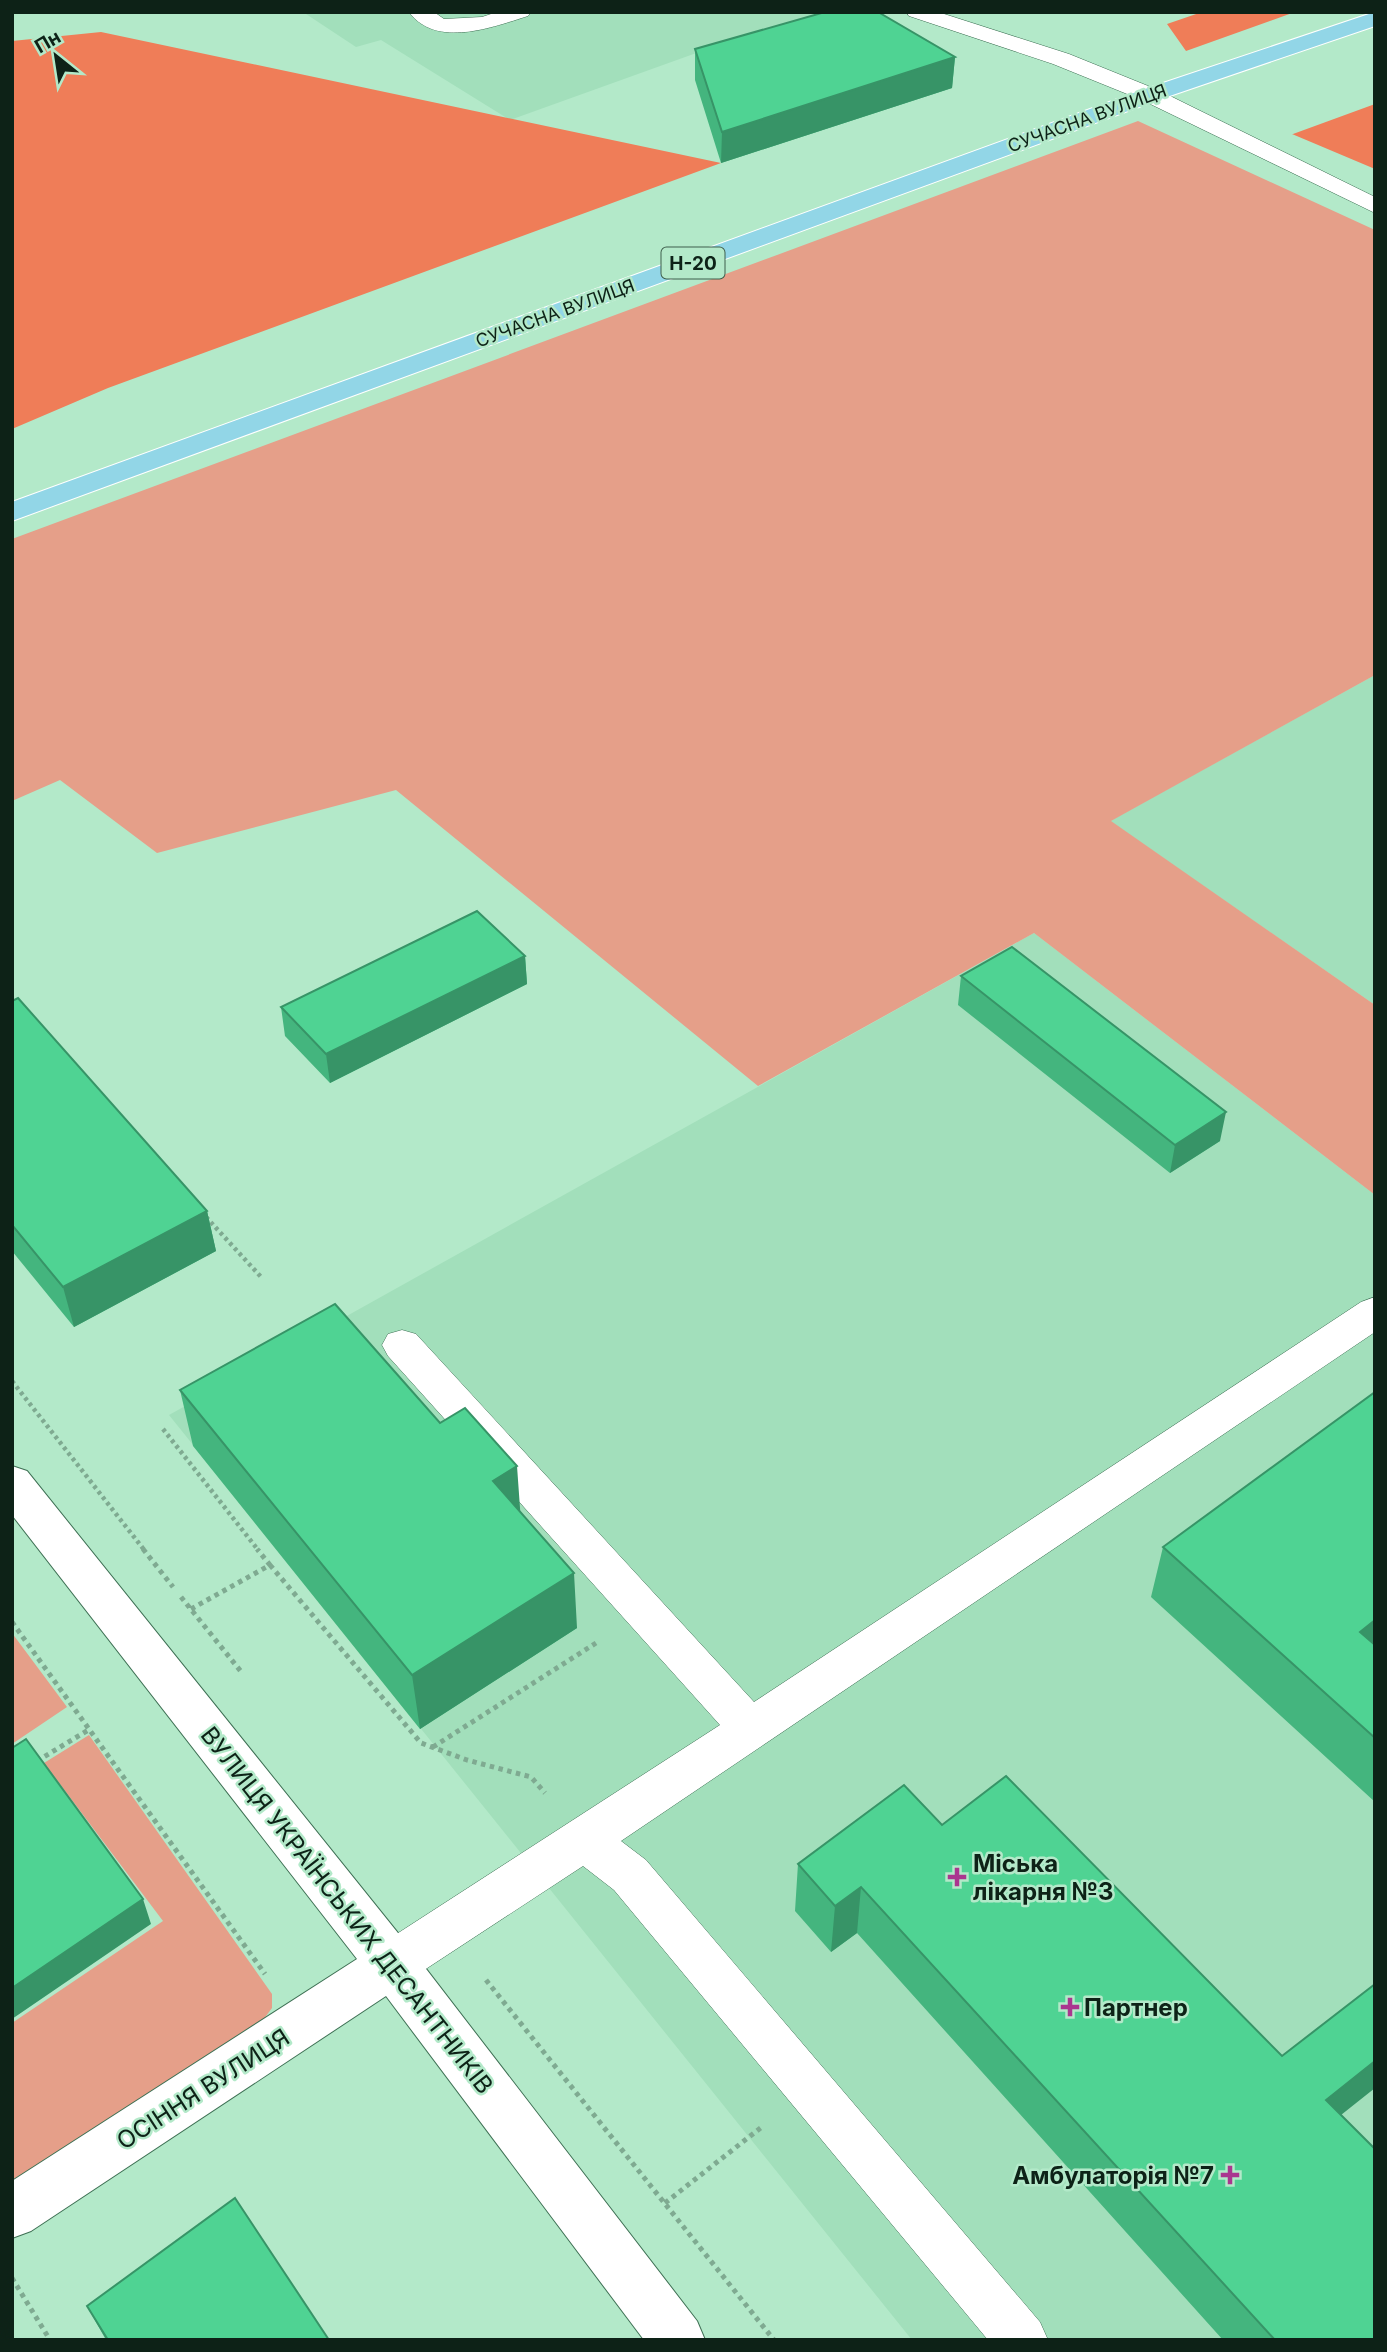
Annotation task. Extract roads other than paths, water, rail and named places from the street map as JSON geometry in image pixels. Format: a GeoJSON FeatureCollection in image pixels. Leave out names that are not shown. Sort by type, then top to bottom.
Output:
{"type":"FeatureCollection","features":[{"type":"Feature","properties":{"kind":"main road","name":"СУЧАСНА ВУЛИЦЯ"},"geometry":{"type":"LineString","coordinates":[[12,512],[1150,94],[1375,18]]}},
{"type":"Feature","properties":{"kind":"street","name":"ВУЛИЦЯ УКРАЇНСЬКИХ ДЕСАНТНИКІВ"},"geometry":{"type":"LineString","coordinates":[[12,1483],[392,1964],[678,2340]]}},
{"type":"Feature","properties":{"kind":"street","name":"ОСІННЯ ВУЛИЦЯ"},"geometry":{"type":"LineString","coordinates":[[12,2212],[392,1964]]}},
{"type":"Feature","properties":{"kind":"lane"},"geometry":{"type":"LineString","coordinates":[[419,12],[440,26],[484,23],[521,12]]}},
{"type":"Feature","properties":{"kind":"lane"},"geometry":{"type":"LineString","coordinates":[[916,12],[1061,59],[1150,94],[1375,206]]}},
{"type":"Feature","properties":{"kind":"lane"},"geometry":{"type":"LineString","coordinates":[[392,1964],[584,1840],[1375,1312]]}},
{"type":"Feature","properties":{"kind":"lane"},"geometry":{"type":"LineString","coordinates":[[402,1345],[750,1728]]}},
{"type":"Feature","properties":{"kind":"lane"},"geometry":{"type":"LineString","coordinates":[[584,1840],[630,1875],[1022,2340]]}},
{"type":"Feature","properties":{"kind":"place","name":"Міська лікарня №3"},"geometry":{"type":"Point","coordinates":[957,1877]}},
{"type":"Feature","properties":{"kind":"place","name":"Партнер"},"geometry":{"type":"Point","coordinates":[1070,2007]}},
{"type":"Feature","properties":{"kind":"place","name":"Амбулаторія №7"},"geometry":{"type":"Point","coordinates":[1230,2175]}}]}
